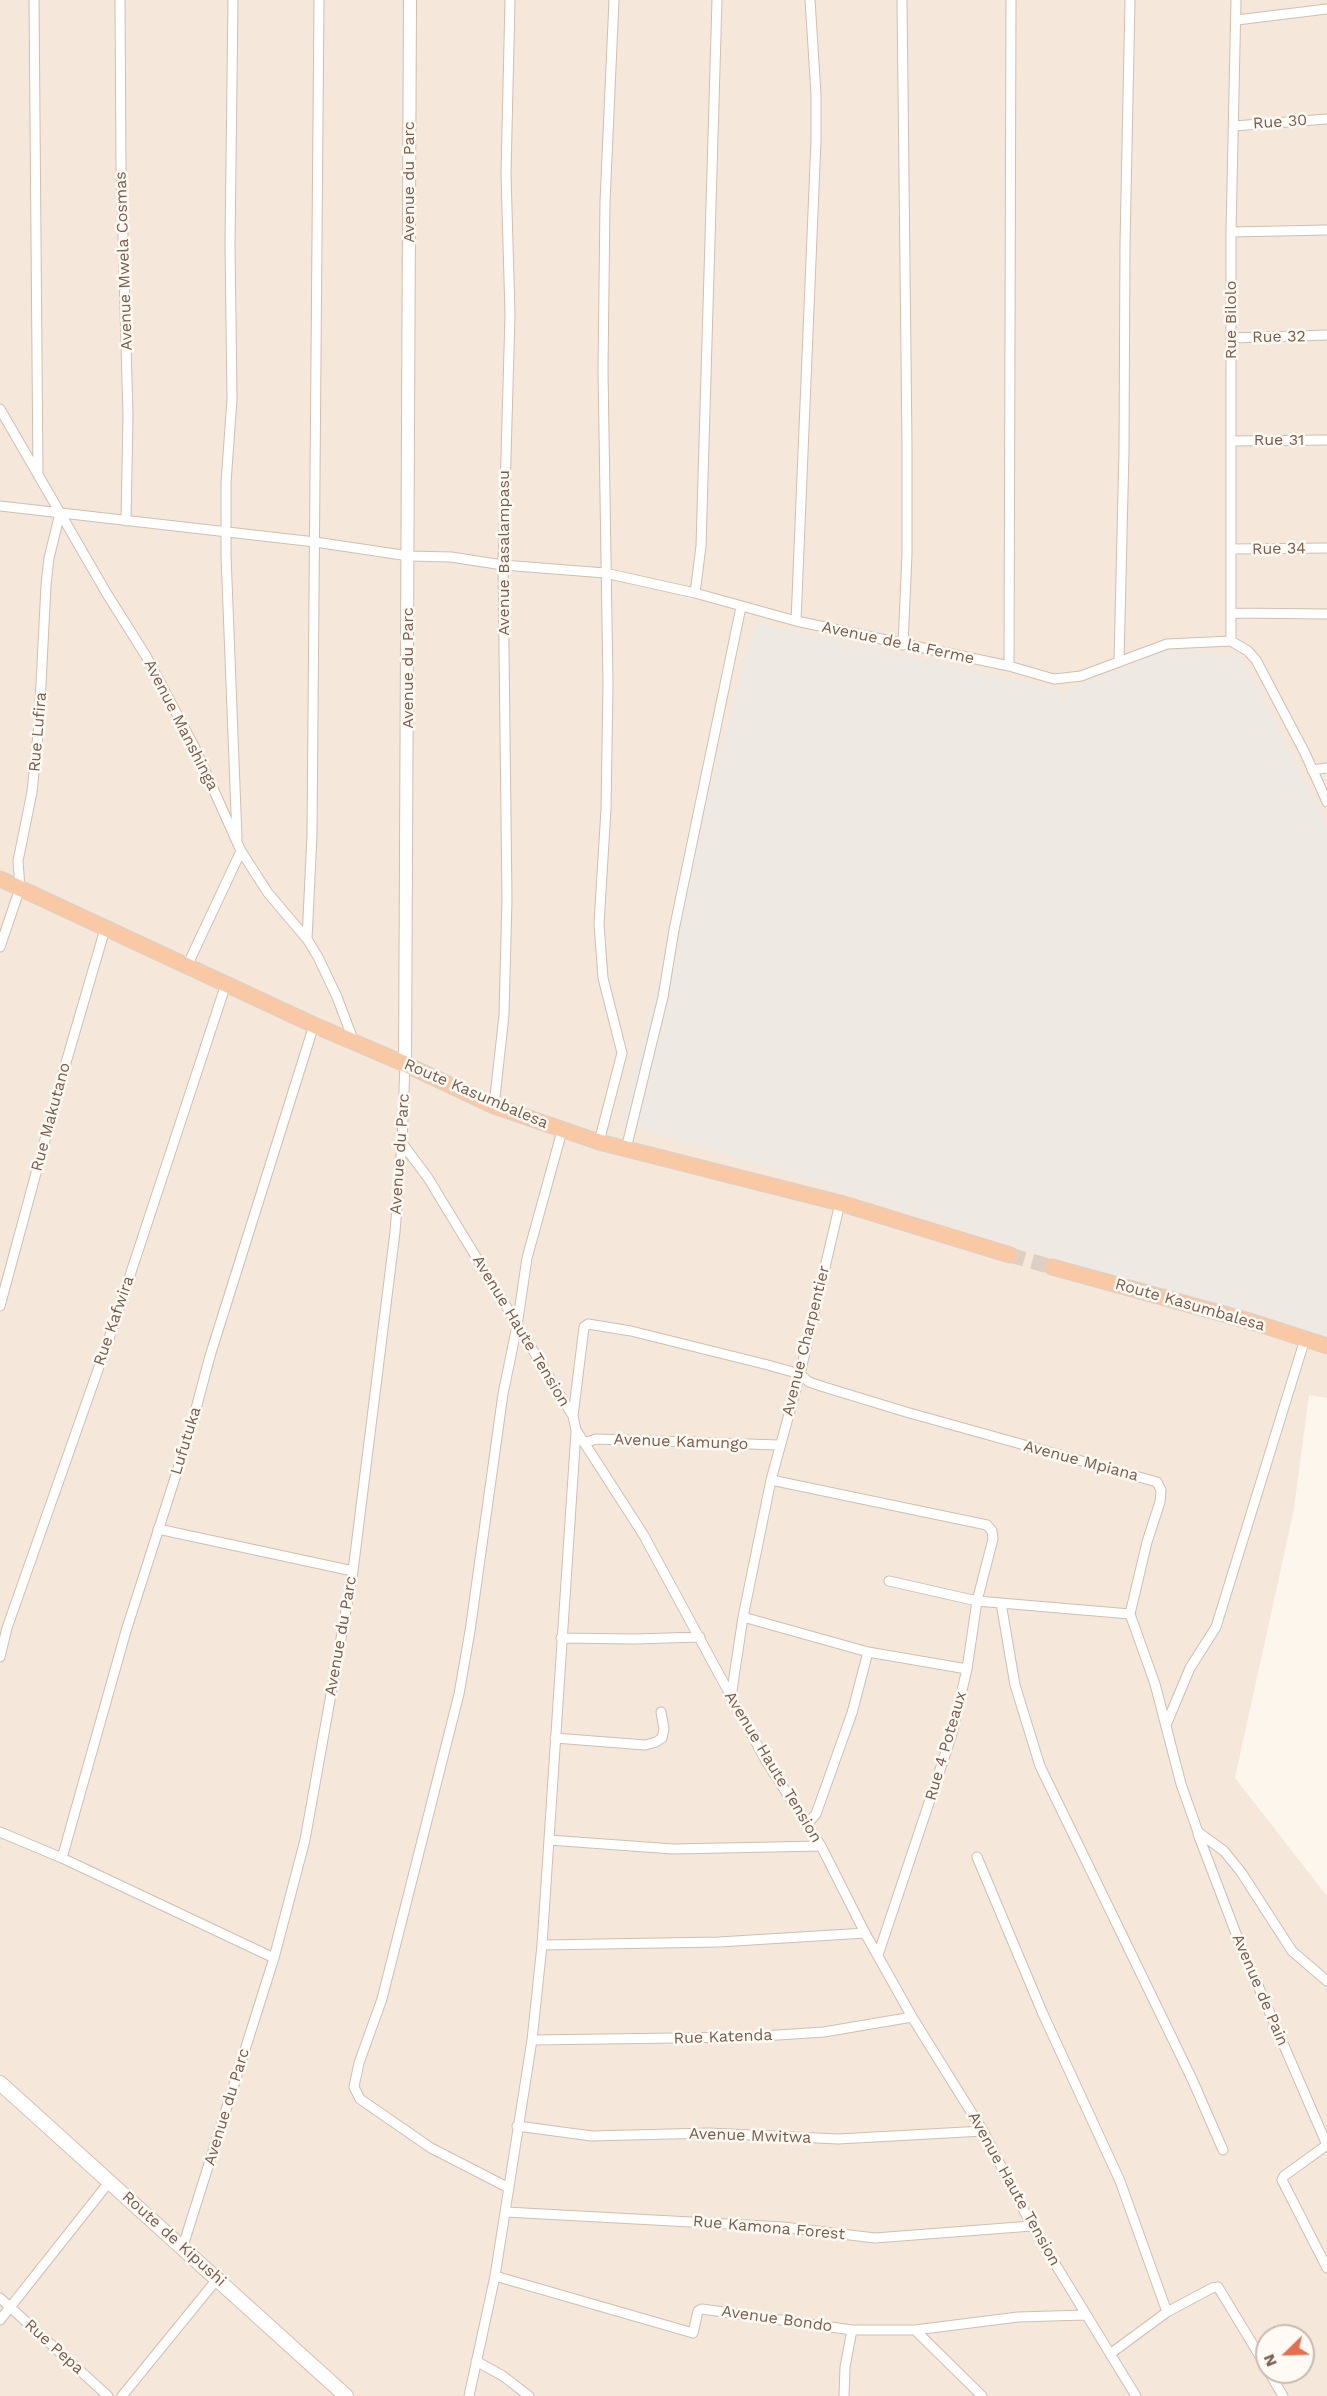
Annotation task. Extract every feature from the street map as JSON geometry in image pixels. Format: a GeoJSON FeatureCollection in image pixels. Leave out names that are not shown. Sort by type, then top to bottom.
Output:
{"type":"FeatureCollection","features":[{"type":"Feature","properties":{"kind":"highway","name":"Route Kasumbalesa"},"geometry":{"type":"LineString","coordinates":[[0,879],[494,1106],[599,1142],[840,1203],[1010,1254]]}},
{"type":"Feature","properties":{"kind":"highway","name":"Route Kasumbalesa"},"geometry":{"type":"LineString","coordinates":[[1052,1266],[1253,1322],[1327,1346]]}},
{"type":"Feature","properties":{"kind":"main road","name":"Route de Kipushi"},"geometry":{"type":"LineString","coordinates":[[1,2086],[218,2278],[346,2396]]}},
{"type":"Feature","properties":{"kind":"street"},"geometry":{"type":"LineString","coordinates":[[34,0],[38,475]]}},
{"type":"Feature","properties":{"kind":"street","name":"Avenue Mwela Cosmas"},"geometry":{"type":"LineString","coordinates":[[120,0],[121,166],[128,416],[126,521]]}},
{"type":"Feature","properties":{"kind":"street"},"geometry":{"type":"LineString","coordinates":[[233,0],[230,243],[232,367],[226,532],[237,838]]}},
{"type":"Feature","properties":{"kind":"street"},"geometry":{"type":"LineString","coordinates":[[307,939],[312,835],[319,0]]}},
{"type":"Feature","properties":{"kind":"street","name":"Avenue du Parc"},"geometry":{"type":"LineString","coordinates":[[183,2247],[274,1958],[305,1840],[353,1571],[394,1232],[402,1143],[405,1064],[410,0]]}},
{"type":"Feature","properties":{"kind":"street","name":"Avenue Basalampasu"},"geometry":{"type":"LineString","coordinates":[[494,1106],[504,1015],[507,899],[503,565],[510,314],[506,145],[510,0]]}},
{"type":"Feature","properties":{"kind":"street"},"geometry":{"type":"LineString","coordinates":[[599,1142],[622,1053],[603,978],[599,924],[606,808],[608,684],[603,370],[605,202],[614,0]]}},
{"type":"Feature","properties":{"kind":"street"},"geometry":{"type":"LineString","coordinates":[[695,593],[701,534],[717,0]]}},
{"type":"Feature","properties":{"kind":"street"},"geometry":{"type":"LineString","coordinates":[[796,621],[816,140],[816,94],[810,0]]}},
{"type":"Feature","properties":{"kind":"street"},"geometry":{"type":"LineString","coordinates":[[902,0],[907,444],[907,554],[903,645]]}},
{"type":"Feature","properties":{"kind":"street"},"geometry":{"type":"LineString","coordinates":[[1009,666],[1011,0]]}},
{"type":"Feature","properties":{"kind":"street"},"geometry":{"type":"LineString","coordinates":[[1119,661],[1130,0]]}},
{"type":"Feature","properties":{"kind":"street","name":"Rue Bilolo"},"geometry":{"type":"LineString","coordinates":[[1231,641],[1233,613],[1231,232],[1236,0]]}},
{"type":"Feature","properties":{"kind":"street"},"geometry":{"type":"LineString","coordinates":[[1237,20],[1327,9]]}},
{"type":"Feature","properties":{"kind":"street","name":"Rue 30"},"geometry":{"type":"LineString","coordinates":[[1234,126],[1327,119]]}},
{"type":"Feature","properties":{"kind":"street"},"geometry":{"type":"LineString","coordinates":[[1231,232],[1327,230]]}},
{"type":"Feature","properties":{"kind":"street","name":"Rue 32"},"geometry":{"type":"LineString","coordinates":[[1231,338],[1327,335]]}},
{"type":"Feature","properties":{"kind":"street","name":"Avenue Manshinga"},"geometry":{"type":"LineString","coordinates":[[0,410],[107,594],[146,656],[194,746],[241,851],[268,893],[307,939],[337,997],[354,1042]]}},
{"type":"Feature","properties":{"kind":"street","name":"Rue 31"},"geometry":{"type":"LineString","coordinates":[[1231,441],[1327,440]]}},
{"type":"Feature","properties":{"kind":"street","name":"Avenue de la Ferme"},"geometry":{"type":"LineString","coordinates":[[0,506],[315,542],[409,556],[451,557],[503,565],[605,573],[695,593],[796,621],[1009,666],[1054,679],[1081,676],[1167,644],[1231,641]]}},
{"type":"Feature","properties":{"kind":"street","name":"Rue Lufira"},"geometry":{"type":"LineString","coordinates":[[0,947],[20,888],[18,861],[32,792],[38,747],[46,585],[49,558],[60,513]]}},
{"type":"Feature","properties":{"kind":"street","name":"Rue 34"},"geometry":{"type":"LineString","coordinates":[[1232,549],[1327,548]]}},
{"type":"Feature","properties":{"kind":"street"},"geometry":{"type":"LineString","coordinates":[[626,1149],[663,997],[674,930],[741,607]]}},
{"type":"Feature","properties":{"kind":"street"},"geometry":{"type":"LineString","coordinates":[[1233,613],[1327,614]]}},
{"type":"Feature","properties":{"kind":"street"},"geometry":{"type":"LineString","coordinates":[[1231,641],[1248,651],[1256,660],[1327,802]]}},
{"type":"Feature","properties":{"kind":"street"},"geometry":{"type":"LineString","coordinates":[[1312,770],[1327,768]]}},
{"type":"Feature","properties":{"kind":"street"},"geometry":{"type":"LineString","coordinates":[[186,966],[241,851]]}},
{"type":"Feature","properties":{"kind":"street","name":"Rue Makutano"},"geometry":{"type":"LineString","coordinates":[[0,1306],[105,929]]}},
{"type":"Feature","properties":{"kind":"street","name":"Rue Kafwira"},"geometry":{"type":"LineString","coordinates":[[0,1658],[7,1628],[112,1330],[226,984]]}},
{"type":"Feature","properties":{"kind":"street","name":"Lufutuka"},"geometry":{"type":"LineString","coordinates":[[62,1858],[126,1631],[314,1025]]}},
{"type":"Feature","properties":{"kind":"street"},"geometry":{"type":"LineString","coordinates":[[509,2188],[430,2148],[360,2098],[354,2087],[359,2063],[382,1999],[459,1694],[503,1394],[517,1326],[527,1258],[562,1131]]}},
{"type":"Feature","properties":{"kind":"street","name":"Avenue Haute Tension"},"geometry":{"type":"LineString","coordinates":[[402,1143],[428,1178],[573,1416],[576,1430],[643,1534],[766,1761],[821,1846],[864,1933],[912,2017],[983,2131],[1032,2226],[1136,2396]]}},
{"type":"Feature","properties":{"kind":"street","name":"Avenue Charpentier"},"geometry":{"type":"LineString","coordinates":[[731,1696],[743,1617],[771,1480],[800,1374],[840,1203]]}},
{"type":"Feature","properties":{"kind":"street","name":"Avenue Mpiana"},"geometry":{"type":"LineString","coordinates":[[573,1416],[584,1327],[588,1324],[631,1331],[800,1374],[809,1382],[906,1413],[1156,1482],[1161,1490],[1160,1502],[1147,1542],[1130,1614]]}},
{"type":"Feature","properties":{"kind":"street"},"geometry":{"type":"LineString","coordinates":[[1166,1725],[1190,1668],[1216,1627],[1305,1339]]}},
{"type":"Feature","properties":{"kind":"street"},"geometry":{"type":"LineString","coordinates":[[469,2396],[495,2276],[532,2040],[542,1945],[576,1430]]}},
{"type":"Feature","properties":{"kind":"street","name":"Avenue Kamungo"},"geometry":{"type":"LineString","coordinates":[[584,1443],[596,1439],[779,1445]]}},
{"type":"Feature","properties":{"kind":"street","name":"Rue 4 Poteaux"},"geometry":{"type":"LineString","coordinates":[[771,1480],[987,1525],[992,1531],[993,1539],[977,1601],[967,1669],[951,1737],[878,1955]]}},
{"type":"Feature","properties":{"kind":"street"},"geometry":{"type":"LineString","coordinates":[[158,1529],[353,1571]]}},
{"type":"Feature","properties":{"kind":"street"},"geometry":{"type":"LineString","coordinates":[[889,1581],[977,1601],[1130,1614],[1155,1684],[1181,1784],[1198,1832],[1224,1851],[1241,1872],[1292,1951],[1327,1982]]}},
{"type":"Feature","properties":{"kind":"street"},"geometry":{"type":"LineString","coordinates":[[1001,1603],[1015,1685],[1040,1766],[1192,2079],[1223,2150]]}},
{"type":"Feature","properties":{"kind":"street"},"geometry":{"type":"LineString","coordinates":[[743,1617],[868,1652],[967,1669]]}},
{"type":"Feature","properties":{"kind":"street"},"geometry":{"type":"LineString","coordinates":[[561,1638],[700,1637]]}},
{"type":"Feature","properties":{"kind":"street"},"geometry":{"type":"LineString","coordinates":[[808,1823],[816,1814],[848,1725],[868,1652]]}},
{"type":"Feature","properties":{"kind":"street"},"geometry":{"type":"LineString","coordinates":[[555,1738],[645,1745],[662,1738],[664,1729],[661,1712]]}},
{"type":"Feature","properties":{"kind":"street"},"geometry":{"type":"LineString","coordinates":[[0,1832],[62,1858],[274,1958]]}},
{"type":"Feature","properties":{"kind":"street","name":"Avenue de Pain"},"geometry":{"type":"LineString","coordinates":[[1198,1832],[1239,1944],[1327,2145]]}},
{"type":"Feature","properties":{"kind":"street"},"geometry":{"type":"LineString","coordinates":[[549,1840],[673,1849],[821,1846]]}},
{"type":"Feature","properties":{"kind":"street"},"geometry":{"type":"LineString","coordinates":[[978,1857],[1043,2014],[1120,2181],[1167,2312]]}},
{"type":"Feature","properties":{"kind":"street"},"geometry":{"type":"LineString","coordinates":[[542,1945],[719,1942],[864,1933]]}},
{"type":"Feature","properties":{"kind":"street","name":"Rue Katenda"},"geometry":{"type":"LineString","coordinates":[[532,2040],[769,2036],[824,2032],[912,2017]]}},
{"type":"Feature","properties":{"kind":"street","name":"Avenue Mwitwa"},"geometry":{"type":"LineString","coordinates":[[517,2126],[592,2136],[709,2133],[838,2139],[983,2131]]}},
{"type":"Feature","properties":{"kind":"street"},"geometry":{"type":"LineString","coordinates":[[1327,2145],[1284,2176],[1282,2180],[1327,2268]]}},
{"type":"Feature","properties":{"kind":"street"},"geometry":{"type":"LineString","coordinates":[[0,2320],[110,2181]]}},
{"type":"Feature","properties":{"kind":"street","name":"Rue Kamona Forest"},"geometry":{"type":"LineString","coordinates":[[506,2211],[783,2227],[875,2238],[1032,2226]]}},
{"type":"Feature","properties":{"kind":"street","name":"Avenue Bondo"},"geometry":{"type":"LineString","coordinates":[[495,2276],[693,2333],[698,2311],[702,2308],[852,2330],[915,2330],[1018,2317],[1085,2315]]}},
{"type":"Feature","properties":{"kind":"street"},"geometry":{"type":"LineString","coordinates":[[122,2396],[218,2278]]}},
{"type":"Feature","properties":{"kind":"street"},"geometry":{"type":"LineString","coordinates":[[1110,2354],[1167,2312],[1218,2287],[1255,2348]]}},
{"type":"Feature","properties":{"kind":"street","name":"Rue Pepa"},"geometry":{"type":"LineString","coordinates":[[0,2298],[108,2396]]}},
{"type":"Feature","properties":{"kind":"street"},"geometry":{"type":"LineString","coordinates":[[844,2396],[845,2367],[852,2330]]}},
{"type":"Feature","properties":{"kind":"street"},"geometry":{"type":"LineString","coordinates":[[915,2330],[982,2396]]}},
{"type":"Feature","properties":{"kind":"street"},"geometry":{"type":"LineString","coordinates":[[476,2361],[503,2376],[529,2396]]}},
{"type":"Feature","properties":{"kind":"shaded area"},"geometry":{"type":"Polygon","coordinates":[[[0,0],[1327,0],[1327,1398],[1309,1395],[1294,1509],[1235,1778],[1327,1896],[1327,2396],[0,2396],[0,0]]]}},
{"type":"Feature","properties":{"kind":"shaded area"},"geometry":{"type":"Polygon","coordinates":[[[755,622],[1066,690],[1173,647],[1242,656],[1327,823],[1327,1340],[1306,1336],[619,1122],[755,622]]]}},
{"type":"Feature","properties":{"kind":"tunnel"},"geometry":{"type":"LineString","coordinates":[[1010,1255],[1052,1267]]}}]}
